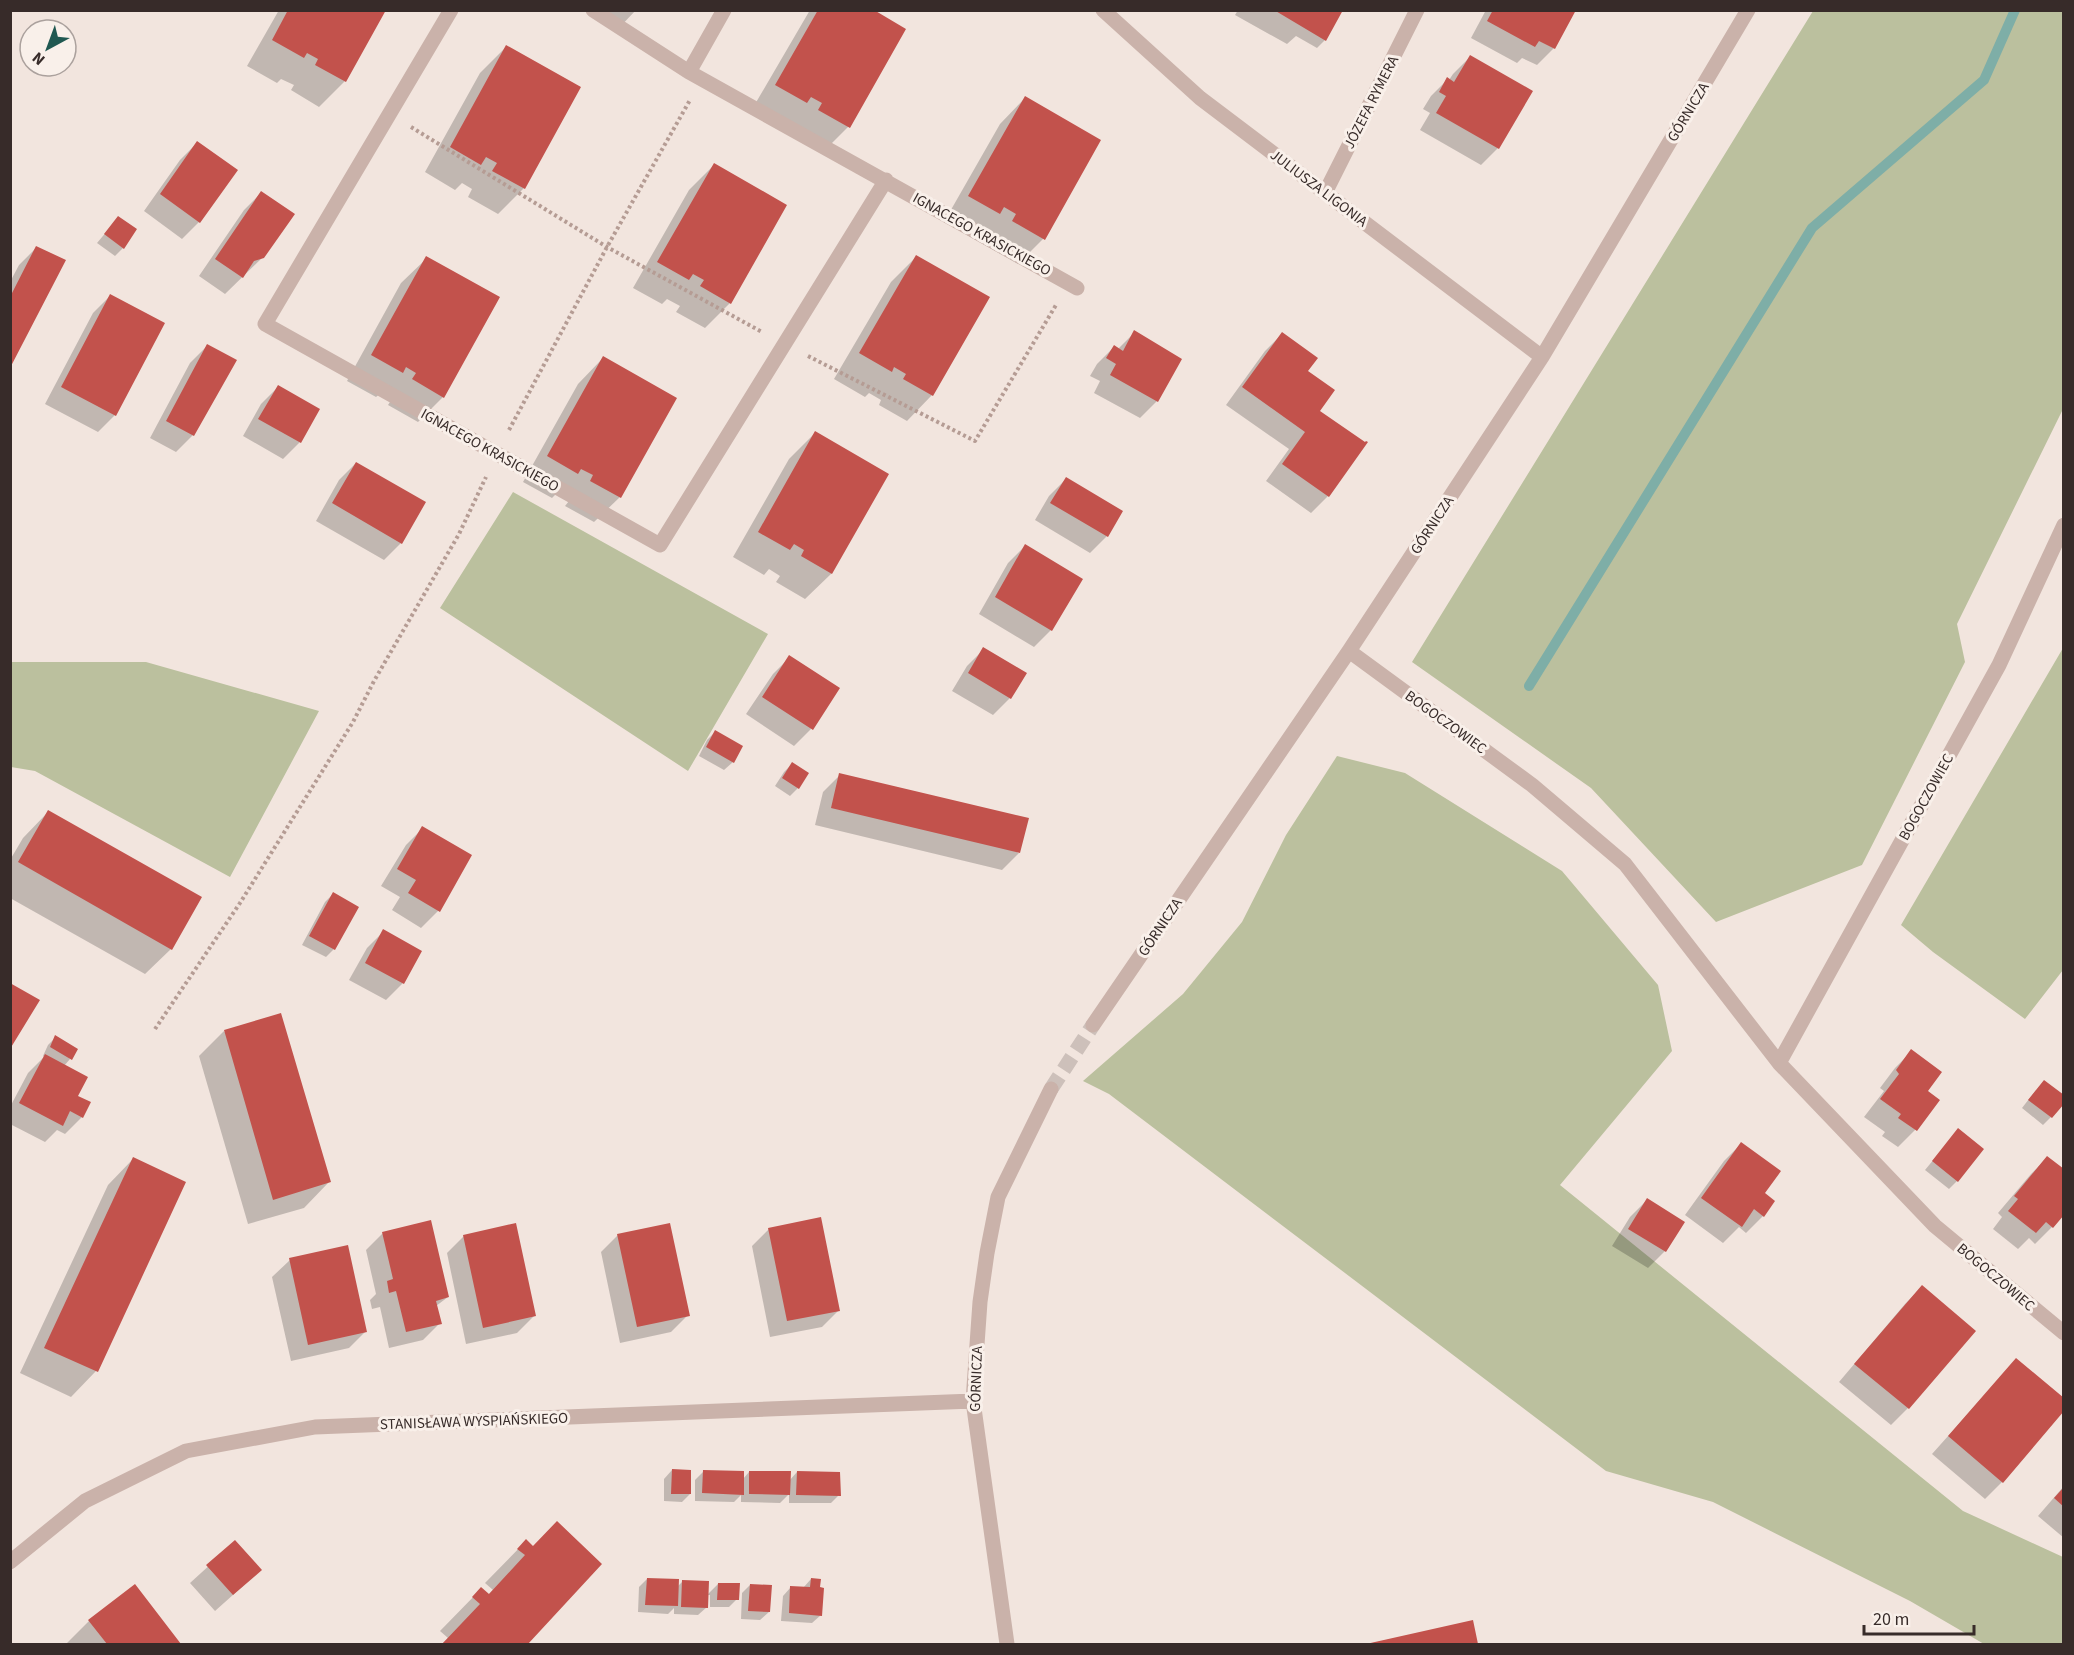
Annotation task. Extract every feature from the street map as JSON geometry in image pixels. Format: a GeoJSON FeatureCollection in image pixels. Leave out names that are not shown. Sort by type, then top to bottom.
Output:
{"type":"FeatureCollection","features":[{"type":"Feature","properties":{"kind":"street","name":"IGNACEGO KRASICKIEGO"},"geometry":{"type":"LineString","coordinates":[[451,10],[265,324],[660,544],[886,180]]}},
{"type":"Feature","properties":{"kind":"street","name":"IGNACEGO KRASICKIEGO"},"geometry":{"type":"LineString","coordinates":[[593,10],[696,75],[1073,286]]}},
{"type":"Feature","properties":{"kind":"street"},"geometry":{"type":"LineString","coordinates":[[696,75],[724,10]]}},
{"type":"Feature","properties":{"kind":"street","name":"JULIUSZA LIGONIA"},"geometry":{"type":"LineString","coordinates":[[1103,10],[1200,98],[1542,357]]}},
{"type":"Feature","properties":{"kind":"street","name":"JÓZEFA RYMERA"},"geometry":{"type":"LineString","coordinates":[[1325,193],[1417,10]]}},
{"type":"Feature","properties":{"kind":"street","name":"GÓRNICZA"},"geometry":{"type":"LineString","coordinates":[[1094,1025],[1349,651],[1542,357],[1748,10]]}},
{"type":"Feature","properties":{"kind":"street","name":"BOGOCZOWIEC"},"geometry":{"type":"LineString","coordinates":[[1779,1064],[2000,665],[2064,525]]}},
{"type":"Feature","properties":{"kind":"street","name":"BOGOCZOWIEC"},"geometry":{"type":"LineString","coordinates":[[1349,651],[1532,785],[1625,864],[1779,1064],[1935,1226],[2064,1333]]}},
{"type":"Feature","properties":{"kind":"street","name":"GÓRNICZA"},"geometry":{"type":"LineString","coordinates":[[1007,1644],[972,1401],[981,1292],[998,1197],[1051,1089]]}},
{"type":"Feature","properties":{"kind":"street","name":"STANISŁAWA WYSPIAŃSKIEGO"},"geometry":{"type":"LineString","coordinates":[[10,1562],[85,1501],[186,1451],[315,1427],[972,1401]]}},
{"type":"Feature","properties":{"kind":"path"},"geometry":{"type":"LineString","coordinates":[[155,1029],[240,903],[352,722],[459,534],[496,453],[696,75]]}},
{"type":"Feature","properties":{"kind":"path"},"geometry":{"type":"LineString","coordinates":[[390,114],[607,247],[784,344],[975,441],[1073,286]]}},
{"type":"Feature","properties":{"kind":"green space"},"geometry":{"type":"Polygon","coordinates":[[[1813,11],[2063,11],[2063,409],[1957,624],[1965,662],[1862,865],[1716,922],[1591,788],[1412,662],[1813,11]]]}},
{"type":"Feature","properties":{"kind":"green space"},"geometry":{"type":"Polygon","coordinates":[[[513,492],[768,634],[688,771],[440,608],[513,492]]]}},
{"type":"Feature","properties":{"kind":"green space"},"geometry":{"type":"Polygon","coordinates":[[[2063,648],[2063,970],[2025,1019],[1933,952],[1901,925],[2063,648]]]}},
{"type":"Feature","properties":{"kind":"green space"},"geometry":{"type":"Polygon","coordinates":[[[10,662],[146,662],[319,711],[230,877],[35,771],[11,767],[10,662]]]}},
{"type":"Feature","properties":{"kind":"green space"},"geometry":{"type":"Polygon","coordinates":[[[1337,756],[1405,773],[1562,871],[1658,985],[1672,1051],[1560,1185],[1963,1511],[2063,1557],[2063,1644],[1984,1644],[1910,1601],[1713,1502],[1606,1471],[1109,1094],[1083,1081],[1183,994],[1242,922],[1286,835],[1337,756]]]}},
{"type":"Feature","properties":{"kind":"building"},"geometry":{"type":"Polygon","coordinates":[[[288,10],[386,10],[346,82],[315,65],[318,59],[307,53],[304,58],[272,40],[288,10]]]}},
{"type":"Feature","properties":{"kind":"building"},"geometry":{"type":"Polygon","coordinates":[[[818,10],[874,10],[906,29],[850,128],[818,110],[822,103],[811,97],[807,103],[775,85],[818,10]]]}},
{"type":"Feature","properties":{"kind":"building"},"geometry":{"type":"Polygon","coordinates":[[[1274,10],[1343,10],[1326,41],[1274,10]]]}},
{"type":"Feature","properties":{"kind":"building"},"geometry":{"type":"Polygon","coordinates":[[[1493,10],[1576,10],[1555,49],[1539,41],[1535,47],[1487,21],[1493,10]]]}},
{"type":"Feature","properties":{"kind":"building"},"geometry":{"type":"Polygon","coordinates":[[[506,45],[581,87],[525,189],[492,171],[497,163],[486,157],[481,165],[450,147],[506,45]]]}},
{"type":"Feature","properties":{"kind":"building"},"geometry":{"type":"Polygon","coordinates":[[[1470,55],[1533,91],[1499,149],[1436,113],[1446,96],[1439,92],[1447,77],[1454,82],[1470,55]]]}},
{"type":"Feature","properties":{"kind":"building"},"geometry":{"type":"Polygon","coordinates":[[[1025,96],[1101,140],[1045,240],[1012,221],[1016,214],[1004,207],[1000,214],[968,196],[1025,96]]]}},
{"type":"Feature","properties":{"kind":"building"},"geometry":{"type":"Polygon","coordinates":[[[197,141],[238,170],[200,223],[160,194],[197,141]]]}},
{"type":"Feature","properties":{"kind":"building"},"geometry":{"type":"Polygon","coordinates":[[[714,163],[787,205],[731,304],[700,286],[704,280],[693,274],[689,280],[657,262],[714,163]]]}},
{"type":"Feature","properties":{"kind":"building"},"geometry":{"type":"Polygon","coordinates":[[[261,191],[295,214],[264,258],[254,261],[243,278],[215,259],[261,191]]]}},
{"type":"Feature","properties":{"kind":"building"},"geometry":{"type":"Polygon","coordinates":[[[118,216],[137,229],[124,249],[104,234],[118,216]]]}},
{"type":"Feature","properties":{"kind":"building"},"geometry":{"type":"Polygon","coordinates":[[[36,246],[66,260],[10,368],[10,297],[36,246]]]}},
{"type":"Feature","properties":{"kind":"building"},"geometry":{"type":"Polygon","coordinates":[[[916,255],[990,297],[933,396],[903,379],[906,374],[894,367],[892,372],[859,353],[916,255]]]}},
{"type":"Feature","properties":{"kind":"building"},"geometry":{"type":"Polygon","coordinates":[[[426,256],[500,297],[444,398],[412,379],[416,373],[406,367],[403,373],[371,355],[426,256]]]}},
{"type":"Feature","properties":{"kind":"building"},"geometry":{"type":"Polygon","coordinates":[[[110,294],[165,323],[116,416],[61,387],[110,294]]]}},
{"type":"Feature","properties":{"kind":"building"},"geometry":{"type":"Polygon","coordinates":[[[1134,330],[1182,359],[1158,402],[1110,375],[1116,364],[1106,358],[1114,345],[1123,351],[1134,330]]]}},
{"type":"Feature","properties":{"kind":"building"},"geometry":{"type":"Polygon","coordinates":[[[1282,332],[1318,358],[1308,371],[1335,390],[1320,411],[1368,442],[1329,497],[1282,464],[1305,432],[1242,387],[1282,332]]]}},
{"type":"Feature","properties":{"kind":"building"},"geometry":{"type":"Polygon","coordinates":[[[207,344],[237,360],[194,436],[166,421],[207,344]]]}},
{"type":"Feature","properties":{"kind":"building"},"geometry":{"type":"Polygon","coordinates":[[[603,356],[677,398],[621,498],[590,481],[593,475],[581,469],[578,474],[547,456],[603,356]]]}},
{"type":"Feature","properties":{"kind":"building"},"geometry":{"type":"Polygon","coordinates":[[[278,385],[320,409],[301,443],[258,419],[278,385]]]}},
{"type":"Feature","properties":{"kind":"building"},"geometry":{"type":"Polygon","coordinates":[[[815,431],[889,474],[832,574],[801,556],[804,550],[794,544],[790,550],[758,532],[815,431]]]}},
{"type":"Feature","properties":{"kind":"building"},"geometry":{"type":"Polygon","coordinates":[[[356,462],[426,502],[402,544],[332,503],[356,462]]]}},
{"type":"Feature","properties":{"kind":"building"},"geometry":{"type":"Polygon","coordinates":[[[1066,477],[1123,511],[1108,537],[1050,503],[1066,477]]]}},
{"type":"Feature","properties":{"kind":"building"},"geometry":{"type":"Polygon","coordinates":[[[1025,544],[1083,579],[1052,631],[995,597],[1025,544]]]}},
{"type":"Feature","properties":{"kind":"building"},"geometry":{"type":"Polygon","coordinates":[[[983,647],[1027,673],[1011,699],[968,673],[983,647]]]}},
{"type":"Feature","properties":{"kind":"building"},"geometry":{"type":"Polygon","coordinates":[[[789,655],[840,688],[813,730],[762,697],[789,655]]]}},
{"type":"Feature","properties":{"kind":"building"},"geometry":{"type":"Polygon","coordinates":[[[715,730],[743,746],[734,763],[706,747],[715,730]]]}},
{"type":"Feature","properties":{"kind":"building"},"geometry":{"type":"Polygon","coordinates":[[[792,762],[809,773],[799,789],[782,778],[792,762]]]}},
{"type":"Feature","properties":{"kind":"building"},"geometry":{"type":"Polygon","coordinates":[[[839,773],[1029,818],[1020,853],[831,808],[839,773]]]}},
{"type":"Feature","properties":{"kind":"building"},"geometry":{"type":"Polygon","coordinates":[[[48,810],[202,897],[172,950],[18,862],[48,810]]]}},
{"type":"Feature","properties":{"kind":"building"},"geometry":{"type":"Polygon","coordinates":[[[422,826],[472,855],[440,912],[408,893],[416,880],[397,869],[422,826]]]}},
{"type":"Feature","properties":{"kind":"building"},"geometry":{"type":"Polygon","coordinates":[[[333,892],[359,907],[335,950],[309,936],[333,892]]]}},
{"type":"Feature","properties":{"kind":"building"},"geometry":{"type":"Polygon","coordinates":[[[383,929],[422,951],[404,984],[365,963],[383,929]]]}},
{"type":"Feature","properties":{"kind":"building"},"geometry":{"type":"Polygon","coordinates":[[[10,983],[40,1000],[10,1049],[10,983]]]}},
{"type":"Feature","properties":{"kind":"building"},"geometry":{"type":"Polygon","coordinates":[[[281,1013],[331,1182],[273,1200],[224,1030],[281,1013]]]}},
{"type":"Feature","properties":{"kind":"building"},"geometry":{"type":"Polygon","coordinates":[[[55,1035],[78,1049],[72,1060],[50,1047],[55,1035]]]}},
{"type":"Feature","properties":{"kind":"building"},"geometry":{"type":"Polygon","coordinates":[[[1911,1049],[1942,1072],[1928,1091],[1940,1100],[1917,1131],[1898,1118],[1901,1114],[1880,1099],[1899,1074],[1896,1070],[1911,1049]]]}},
{"type":"Feature","properties":{"kind":"building"},"geometry":{"type":"Polygon","coordinates":[[[45,1054],[88,1077],[78,1096],[91,1102],[83,1118],[70,1111],[63,1126],[19,1103],[45,1054]]]}},
{"type":"Feature","properties":{"kind":"building"},"geometry":{"type":"Polygon","coordinates":[[[2044,1080],[2064,1095],[2064,1104],[2052,1118],[2028,1100],[2044,1080]]]}},
{"type":"Feature","properties":{"kind":"building"},"geometry":{"type":"Polygon","coordinates":[[[1958,1128],[1984,1149],[1958,1182],[1932,1161],[1958,1128]]]}},
{"type":"Feature","properties":{"kind":"building"},"geometry":{"type":"Polygon","coordinates":[[[1741,1142],[1781,1171],[1765,1193],[1775,1201],[1764,1217],[1754,1209],[1742,1227],[1701,1198],[1741,1142]]]}},
{"type":"Feature","properties":{"kind":"building"},"geometry":{"type":"Polygon","coordinates":[[[2047,1156],[2064,1169],[2064,1215],[2053,1228],[2046,1222],[2036,1233],[2008,1211],[2018,1199],[2014,1196],[2047,1156]]]}},
{"type":"Feature","properties":{"kind":"building"},"geometry":{"type":"Polygon","coordinates":[[[133,1157],[186,1182],[98,1372],[44,1348],[133,1157]]]}},
{"type":"Feature","properties":{"kind":"building"},"geometry":{"type":"Polygon","coordinates":[[[1647,1198],[1685,1222],[1666,1252],[1628,1229],[1647,1198]]]}},
{"type":"Feature","properties":{"kind":"building"},"geometry":{"type":"Polygon","coordinates":[[[821,1217],[840,1311],[787,1321],[768,1228],[821,1217]]]}},
{"type":"Feature","properties":{"kind":"building"},"geometry":{"type":"Polygon","coordinates":[[[431,1220],[449,1297],[436,1301],[442,1324],[406,1332],[396,1291],[389,1293],[387,1281],[393,1279],[382,1232],[431,1220]]]}},
{"type":"Feature","properties":{"kind":"building"},"geometry":{"type":"Polygon","coordinates":[[[516,1223],[536,1316],[483,1328],[463,1235],[516,1223]]]}},
{"type":"Feature","properties":{"kind":"building"},"geometry":{"type":"Polygon","coordinates":[[[670,1223],[690,1316],[637,1327],[617,1234],[670,1223]]]}},
{"type":"Feature","properties":{"kind":"building"},"geometry":{"type":"Polygon","coordinates":[[[348,1245],[367,1332],[308,1345],[289,1258],[348,1245]]]}},
{"type":"Feature","properties":{"kind":"building"},"geometry":{"type":"Polygon","coordinates":[[[1922,1285],[1976,1331],[1909,1409],[1854,1364],[1922,1285]]]}},
{"type":"Feature","properties":{"kind":"building"},"geometry":{"type":"Polygon","coordinates":[[[2016,1358],[2064,1398],[2064,1411],[2003,1483],[1948,1436],[2016,1358]]]}},
{"type":"Feature","properties":{"kind":"building"},"geometry":{"type":"Polygon","coordinates":[[[672,1469],[691,1470],[691,1494],[671,1494],[672,1469]]]}},
{"type":"Feature","properties":{"kind":"building"},"geometry":{"type":"Polygon","coordinates":[[[703,1470],[744,1471],[744,1495],[702,1493],[703,1470]]]}},
{"type":"Feature","properties":{"kind":"building"},"geometry":{"type":"Polygon","coordinates":[[[749,1471],[791,1471],[790,1495],[749,1494],[749,1471]]]}},
{"type":"Feature","properties":{"kind":"building"},"geometry":{"type":"Polygon","coordinates":[[[797,1471],[840,1472],[841,1496],[796,1495],[797,1471]]]}},
{"type":"Feature","properties":{"kind":"building"},"geometry":{"type":"Polygon","coordinates":[[[2064,1487],[2064,1507],[2054,1498],[2064,1487]]]}},
{"type":"Feature","properties":{"kind":"building"},"geometry":{"type":"Polygon","coordinates":[[[557,1521],[602,1564],[528,1644],[442,1644],[480,1604],[472,1597],[481,1587],[489,1594],[525,1555],[517,1549],[526,1539],[533,1546],[557,1521]]]}},
{"type":"Feature","properties":{"kind":"building"},"geometry":{"type":"Polygon","coordinates":[[[235,1540],[262,1570],[233,1595],[206,1565],[235,1540]]]}},
{"type":"Feature","properties":{"kind":"building"},"geometry":{"type":"Polygon","coordinates":[[[647,1578],[679,1579],[678,1606],[645,1605],[647,1578]]]}},
{"type":"Feature","properties":{"kind":"building"},"geometry":{"type":"Polygon","coordinates":[[[811,1578],[821,1579],[820,1587],[824,1588],[822,1616],[789,1613],[790,1586],[810,1587],[811,1578]]]}},
{"type":"Feature","properties":{"kind":"building"},"geometry":{"type":"Polygon","coordinates":[[[682,1580],[709,1581],[708,1608],[681,1607],[682,1580]]]}},
{"type":"Feature","properties":{"kind":"building"},"geometry":{"type":"Polygon","coordinates":[[[718,1583],[740,1583],[739,1600],[717,1600],[718,1583]]]}},
{"type":"Feature","properties":{"kind":"building"},"geometry":{"type":"Polygon","coordinates":[[[135,1584],[181,1644],[107,1644],[88,1620],[135,1584]]]}},
{"type":"Feature","properties":{"kind":"building"},"geometry":{"type":"Polygon","coordinates":[[[750,1584],[772,1585],[770,1612],[748,1611],[750,1584]]]}},
{"type":"Feature","properties":{"kind":"building"},"geometry":{"type":"Polygon","coordinates":[[[1473,1620],[1478,1644],[1366,1644],[1473,1620]]]}},
{"type":"Feature","properties":{"kind":"waterway"},"geometry":{"type":"LineString","coordinates":[[1529,686],[1812,228],[1984,80],[2015,10]]}},
{"type":"Feature","properties":{"kind":"tunnel"},"geometry":{"type":"LineString","coordinates":[[1051,1089],[1093,1025]]}}]}
